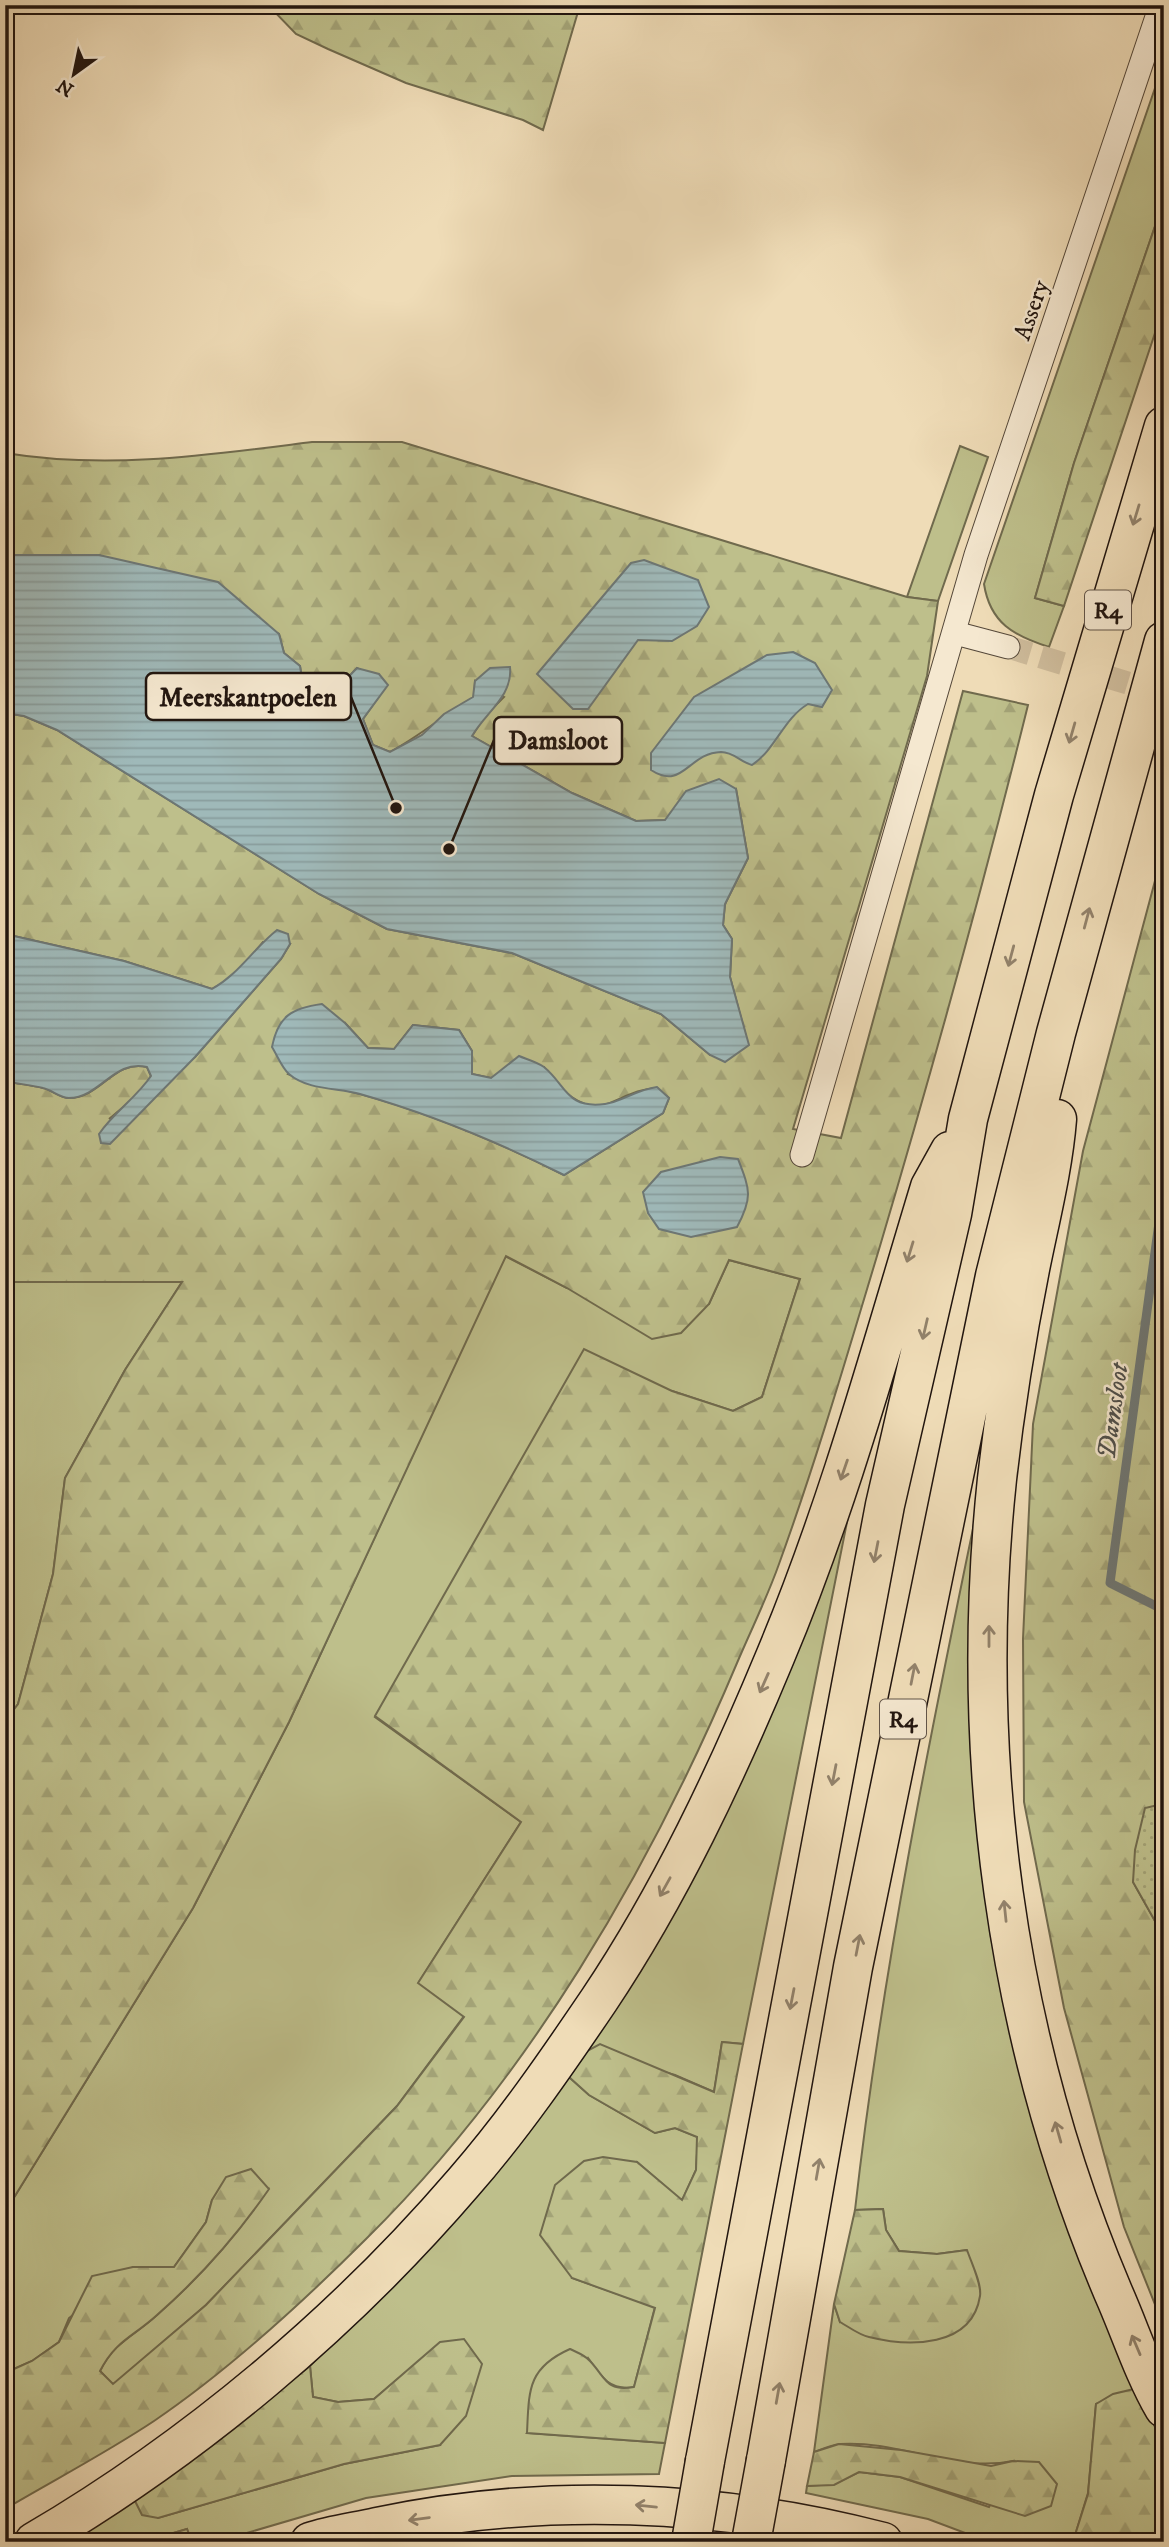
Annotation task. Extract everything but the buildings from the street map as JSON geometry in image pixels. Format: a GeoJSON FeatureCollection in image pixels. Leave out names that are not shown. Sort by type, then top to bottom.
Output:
{"type":"FeatureCollection","features":[{"type":"Feature","properties":{"kind":"highway","name":"R4"},"geometry":{"type":"LineString","coordinates":[[691,2542],[885,1505],[951,1214],[968,1119],[1054,795],[1164,426]]}},
{"type":"Feature","properties":{"kind":"highway","name":"R4"},"geometry":{"type":"LineString","coordinates":[[751,2542],[853,1966],[995,1276],[1069,984],[1164,641]]}},
{"type":"Feature","properties":{"kind":"highway"},"geometry":{"type":"LineString","coordinates":[[1069,984],[1055,1141],[1013,1356],[997,1481],[989,1595],[989,1768],[1006,1924],[1041,2072],[1084,2223],[1164,2408]]}},
{"type":"Feature","properties":{"kind":"highway"},"geometry":{"type":"LineString","coordinates":[[34,2542],[157,2460],[256,2385],[334,2317],[410,2242],[466,2180],[600,1998],[688,1846],[776,1656],[846,1465],[930,1187],[968,1119]]}},
{"type":"Feature","properties":{"kind":"highway"},"geometry":{"type":"LineString","coordinates":[[310,2542],[415,2519],[521,2507],[630,2504],[840,2530],[883,2542]]}},
{"type":"Feature","properties":{"kind":"street","name":"Assery"},"geometry":{"type":"LineString","coordinates":[[802,1155],[976,555],[1161,5]]}},
{"type":"Feature","properties":{"kind":"street"},"geometry":{"type":"LineString","coordinates":[[955,633],[1008,647]]}},
{"type":"Feature","properties":{"kind":"green space"},"geometry":{"type":"Polygon","coordinates":[[[268,5],[580,5],[543,130],[523,120],[406,83],[328,49],[296,34],[268,5]]]}},
{"type":"Feature","properties":{"kind":"green space"},"geometry":{"type":"Polygon","coordinates":[[[1164,62],[1164,200],[1074,463],[1035,598],[1064,606],[1049,647],[1025,638],[1006,626],[992,609],[984,584],[1164,62]]]}},
{"type":"Feature","properties":{"kind":"green space"},"geometry":{"type":"Polygon","coordinates":[[[1164,200],[1164,306],[1064,606],[1035,598],[1074,463],[1164,200]]]}},
{"type":"Feature","properties":{"kind":"green space"},"geometry":{"type":"Polygon","coordinates":[[[312,442],[402,442],[907,597],[938,601],[927,676],[793,1129],[841,1138],[963,691],[1028,705],[919,1112],[844,1366],[793,1525],[769,1589],[702,1741],[665,1819],[624,1895],[531,2042],[480,2111],[425,2177],[366,2239],[264,2335],[181,2402],[117,2444],[5,2509],[5,2373],[32,2361],[59,2342],[92,2276],[133,2267],[174,2267],[206,2222],[212,2200],[226,2177],[251,2169],[269,2189],[231,2239],[202,2271],[157,2315],[112,2352],[100,2371],[113,2384],[206,2305],[397,2106],[464,2017],[418,1983],[521,1822],[375,1716],[584,1349],[672,1391],[733,1411],[762,1397],[800,1279],[729,1260],[709,1304],[681,1333],[652,1339],[567,1288],[506,1256],[289,1722],[193,1908],[5,2212],[5,1721],[18,1704],[53,1574],[65,1478],[125,1370],[182,1282],[5,1282],[5,1081],[43,1088],[69,1098],[90,1092],[125,1068],[147,1067],[151,1076],[140,1093],[109,1119],[195,1057],[281,959],[290,944],[263,942],[234,977],[212,989],[124,961],[5,934],[5,713],[24,716],[57,730],[319,894],[387,929],[512,953],[661,1014],[710,1055],[748,1044],[730,977],[732,939],[723,925],[725,904],[748,858],[736,789],[665,820],[636,821],[572,793],[472,736],[485,716],[504,697],[475,681],[474,697],[390,752],[373,745],[363,719],[387,685],[357,668],[338,688],[321,697],[303,685],[300,666],[284,653],[279,634],[99,555],[5,555],[5,453],[82,460],[159,459],[312,442]],[[345,1023],[288,1074],[438,1120],[490,1140],[564,1175],[663,1113],[669,1098],[657,1088],[638,1091],[610,1103],[590,1105],[564,1091],[544,1067],[491,1078],[472,1074],[472,1051],[459,1030],[413,1025],[394,1049],[368,1048],[345,1023]]]}},
{"type":"Feature","properties":{"kind":"green space"},"geometry":{"type":"Polygon","coordinates":[[[960,446],[988,457],[938,601],[907,597],[960,446]]]}},
{"type":"Feature","properties":{"kind":"green space"},"geometry":{"type":"Polygon","coordinates":[[[1164,847],[1164,1798],[1158,1805],[1133,1882],[1164,1937],[1164,2327],[1124,2227],[1064,2008],[1024,1802],[1023,1639],[1033,1424],[1083,1151],[1164,847]]]}},
{"type":"Feature","properties":{"kind":"green space"},"geometry":{"type":"Polygon","coordinates":[[[505,1256],[567,1288],[709,1304],[729,1260],[800,1279],[762,1397],[733,1411],[672,1391],[375,1717],[521,1822],[419,1982],[464,2016],[397,2106],[206,2305],[113,2385],[100,2371],[112,2352],[157,2315],[202,2271],[244,2223],[268,2189],[212,2200],[206,2222],[174,2267],[133,2267],[69,2318],[59,2342],[32,2361],[5,2373],[5,2212],[193,1908],[289,1722],[505,1256]]]}},
{"type":"Feature","properties":{"kind":"green space"},"geometry":{"type":"Polygon","coordinates":[[[5,1282],[182,1282],[125,1370],[65,1478],[53,1574],[18,1704],[5,1721],[5,1282]]]}},
{"type":"Feature","properties":{"kind":"green space"},"geometry":{"type":"Polygon","coordinates":[[[853,1492],[743,2044],[722,2042],[714,2092],[675,2075],[587,2051],[853,1492]]]}},
{"type":"Feature","properties":{"kind":"green space"},"geometry":{"type":"Polygon","coordinates":[[[980,1495],[976,1806],[991,1938],[1043,2155],[1134,2389],[1096,2404],[1088,2493],[1076,2532],[1093,2542],[989,2542],[928,2519],[806,2493],[807,2486],[834,2484],[859,2472],[900,2477],[989,2507],[1013,2461],[970,2463],[862,2444],[837,2445],[814,2452],[834,2304],[840,2322],[967,2250],[937,2254],[899,2251],[886,2230],[883,2209],[855,2210],[893,1941],[980,1495]]]}},
{"type":"Feature","properties":{"kind":"green space"},"geometry":{"type":"Polygon","coordinates":[[[1164,1798],[1164,1937],[1133,1882],[1135,1850],[1145,1808],[1158,1805],[1164,1798]]]}},
{"type":"Feature","properties":{"kind":"green space"},"geometry":{"type":"Polygon","coordinates":[[[722,2042],[743,2044],[665,2443],[527,2433],[533,2382],[545,2364],[570,2349],[588,2359],[612,2385],[634,2387],[655,2308],[572,2278],[540,2235],[555,2185],[584,2161],[603,2157],[637,2162],[682,2200],[696,2170],[697,2137],[675,2128],[655,2133],[589,2095],[569,2077],[587,2051],[600,2044],[714,2092],[722,2042]]]}},
{"type":"Feature","properties":{"kind":"green space"},"geometry":{"type":"Polygon","coordinates":[[[569,2077],[589,2095],[655,2133],[675,2128],[698,2137],[696,2170],[682,2201],[637,2162],[572,2278],[655,2307],[634,2387],[612,2385],[602,2377],[588,2358],[527,2433],[665,2443],[659,2474],[512,2476],[366,2498],[216,2542],[192,2542],[187,2529],[143,2542],[61,2542],[133,2497],[158,2518],[344,2464],[440,2445],[405,2373],[374,2399],[338,2402],[313,2397],[310,2366],[430,2243],[569,2077]]]}},
{"type":"Feature","properties":{"kind":"green space"},"geometry":{"type":"Polygon","coordinates":[[[883,2209],[886,2230],[899,2251],[937,2254],[967,2250],[978,2279],[980,2296],[975,2313],[965,2326],[936,2340],[902,2342],[862,2335],[840,2322],[834,2304],[855,2210],[883,2209]]]}},
{"type":"Feature","properties":{"kind":"green space"},"geometry":{"type":"Polygon","coordinates":[[[464,2339],[482,2364],[466,2416],[440,2445],[344,2464],[158,2518],[142,2515],[133,2497],[231,2429],[310,2366],[313,2397],[338,2402],[374,2399],[440,2342],[464,2339]]]}},
{"type":"Feature","properties":{"kind":"green space"},"geometry":{"type":"Polygon","coordinates":[[[1134,2389],[1164,2443],[1164,2525],[1146,2542],[1093,2542],[1076,2532],[1088,2494],[1096,2404],[1113,2394],[1134,2389]]]}},
{"type":"Feature","properties":{"kind":"green space"},"geometry":{"type":"Polygon","coordinates":[[[839,2444],[901,2450],[991,2466],[1013,2461],[1039,2462],[1057,2484],[1051,2506],[1025,2516],[900,2477],[859,2472],[834,2485],[807,2486],[814,2452],[839,2444]]]}},
{"type":"Feature","properties":{"kind":"green space"},"geometry":{"type":"Polygon","coordinates":[[[187,2529],[192,2542],[143,2542],[187,2529]]]}},
{"type":"Feature","properties":{"kind":"water"},"geometry":{"type":"Polygon","coordinates":[[[5,555],[99,555],[218,582],[279,634],[284,653],[300,666],[303,685],[321,696],[338,688],[357,668],[379,674],[388,685],[363,719],[373,745],[390,752],[422,735],[444,714],[473,697],[475,681],[490,668],[510,667],[510,677],[503,695],[472,736],[572,793],[636,821],[665,820],[686,791],[719,779],[736,789],[748,858],[725,904],[723,925],[732,939],[730,977],[749,1045],[725,1062],[710,1055],[661,1014],[512,953],[387,929],[319,894],[57,730],[24,716],[5,713],[5,555]]]}},
{"type":"Feature","properties":{"kind":"water"},"geometry":{"type":"Polygon","coordinates":[[[644,560],[698,580],[709,607],[697,626],[672,641],[638,640],[588,709],[573,709],[537,674],[631,563],[644,560]]]}},
{"type":"Feature","properties":{"kind":"water"},"geometry":{"type":"Polygon","coordinates":[[[793,652],[815,663],[832,690],[822,707],[808,704],[799,710],[767,751],[752,765],[721,752],[701,758],[679,774],[662,775],[651,770],[651,753],[694,697],[767,655],[793,652]]]}},
{"type":"Feature","properties":{"kind":"water"},"geometry":{"type":"Polygon","coordinates":[[[277,930],[288,934],[290,944],[281,959],[195,1057],[110,1144],[101,1143],[99,1134],[151,1076],[147,1067],[125,1068],[90,1092],[69,1098],[43,1088],[5,1081],[5,934],[124,961],[212,989],[230,976],[277,930]]]}},
{"type":"Feature","properties":{"kind":"water"},"geometry":{"type":"Polygon","coordinates":[[[322,1004],[345,1023],[368,1048],[394,1049],[413,1025],[459,1030],[472,1051],[472,1074],[491,1078],[519,1056],[544,1067],[568,1094],[582,1103],[611,1103],[657,1087],[669,1098],[663,1113],[564,1175],[438,1120],[360,1094],[314,1086],[296,1079],[284,1068],[272,1047],[275,1036],[288,1015],[302,1008],[322,1004]]]}},
{"type":"Feature","properties":{"kind":"water"},"geometry":{"type":"Polygon","coordinates":[[[720,1157],[738,1159],[747,1186],[748,1200],[737,1227],[691,1237],[659,1229],[648,1213],[643,1192],[661,1172],[720,1157]]]}},
{"type":"Feature","properties":{"kind":"waterway","name":"Damsloot"},"geometry":{"type":"LineString","coordinates":[[1164,1186],[1110,1583],[1164,1610]]}},
{"type":"Feature","properties":{"kind":"tunnel"},"geometry":{"type":"LineString","coordinates":[[1008,647],[1161,693]]}},
{"type":"Feature","properties":{"kind":"place","name":"Meerskantpoelen"},"geometry":{"type":"Point","coordinates":[396,808]}},
{"type":"Feature","properties":{"kind":"place","name":"Damsloot"},"geometry":{"type":"Point","coordinates":[449,849]}}]}
